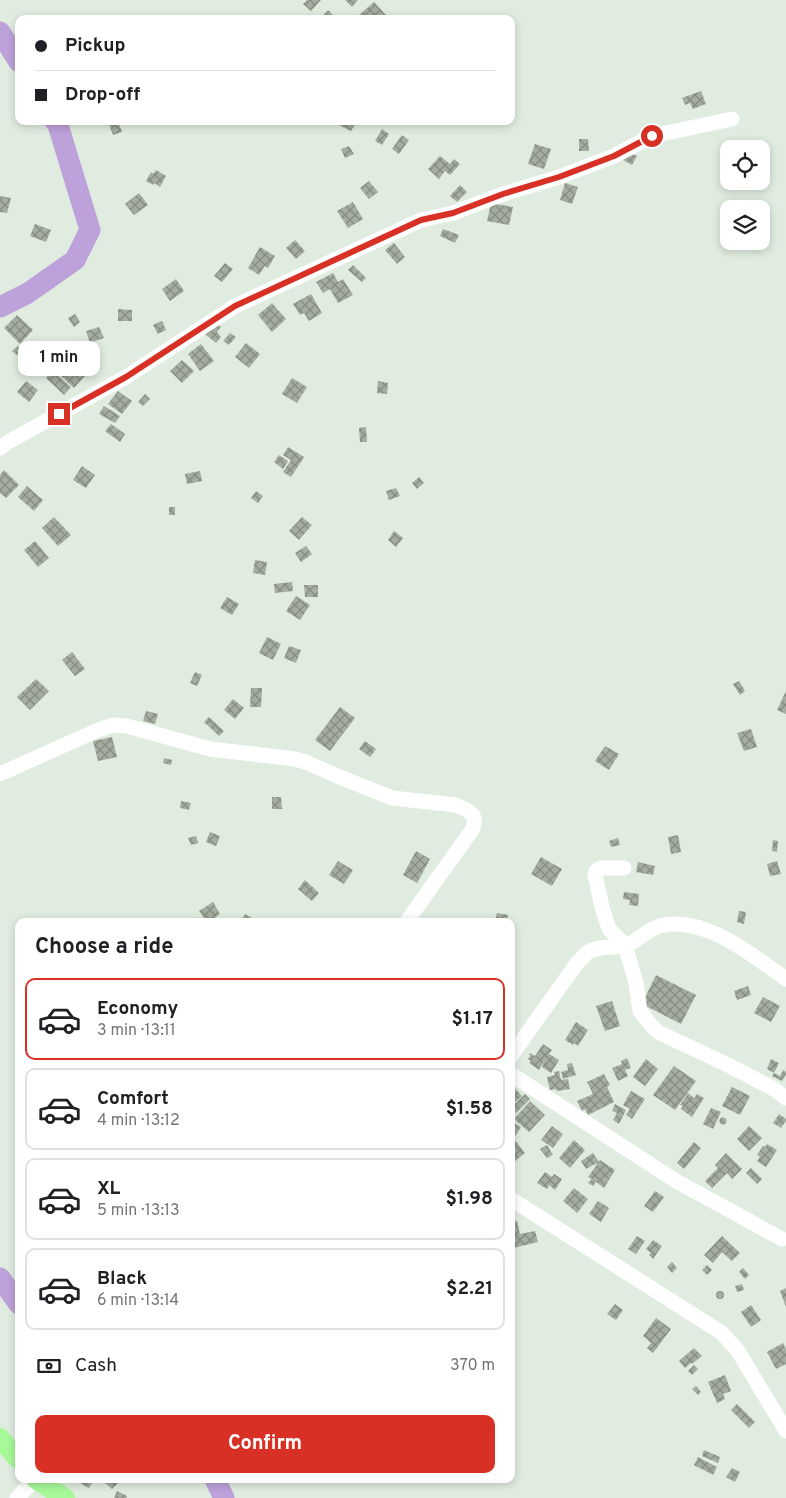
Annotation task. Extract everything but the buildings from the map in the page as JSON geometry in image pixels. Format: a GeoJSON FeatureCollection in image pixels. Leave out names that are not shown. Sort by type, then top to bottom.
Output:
{"type":"FeatureCollection","features":[{"type":"Feature","properties":{"kind":"main road"},"geometry":{"type":"LineString","coordinates":[[0,1438],[15,1455]]}},
{"type":"Feature","properties":{"kind":"main road"},"geometry":{"type":"LineString","coordinates":[[41,1483],[65,1498]]}},
{"type":"Feature","properties":{"kind":"street"},"geometry":{"type":"LineString","coordinates":[[0,448],[126,377],[235,306],[421,220],[453,213],[503,194],[559,177],[614,156],[652,136],[732,119]]}},
{"type":"Feature","properties":{"kind":"street"},"geometry":{"type":"LineString","coordinates":[[0,774],[98,730],[113,725],[127,726],[210,749],[295,759],[392,798],[456,805],[465,809],[472,813],[475,818],[472,830],[409,918]]}},
{"type":"Feature","properties":{"kind":"street"},"geometry":{"type":"LineString","coordinates":[[624,868],[601,868],[596,871],[595,875],[609,929],[625,945],[636,983],[640,1011],[658,1032],[730,1066],[774,1089],[786,1098]]}},
{"type":"Feature","properties":{"kind":"street"},"geometry":{"type":"LineString","coordinates":[[515,1050],[577,963],[588,952],[625,945],[657,927],[673,923],[707,930],[733,942],[786,979]]}},
{"type":"Feature","properties":{"kind":"street"},"geometry":{"type":"LineString","coordinates":[[515,1077],[676,1181],[782,1239]]}},
{"type":"Feature","properties":{"kind":"street"},"geometry":{"type":"LineString","coordinates":[[515,1202],[722,1334],[738,1351],[786,1431]]}},
{"type":"Feature","properties":{"kind":"street"},"geometry":{"type":"LineString","coordinates":[[18,1498],[31,1483]]}},
{"type":"Feature","properties":{"kind":"waterway"},"geometry":{"type":"LineString","coordinates":[[0,32],[15,56]]}},
{"type":"Feature","properties":{"kind":"waterway"},"geometry":{"type":"LineString","coordinates":[[0,307],[28,293],[75,260],[90,230],[58,125]]}},
{"type":"Feature","properties":{"kind":"waterway"},"geometry":{"type":"LineString","coordinates":[[0,1278],[15,1299]]}},
{"type":"Feature","properties":{"kind":"waterway"},"geometry":{"type":"LineString","coordinates":[[217,1483],[224,1498]]}},
{"type":"Feature","properties":{"kind":"route"},"geometry":{"type":"LineString","coordinates":[[59,414],[126,377],[235,306],[421,220],[453,213],[503,194],[559,177],[614,156],[652,136]]}}]}
